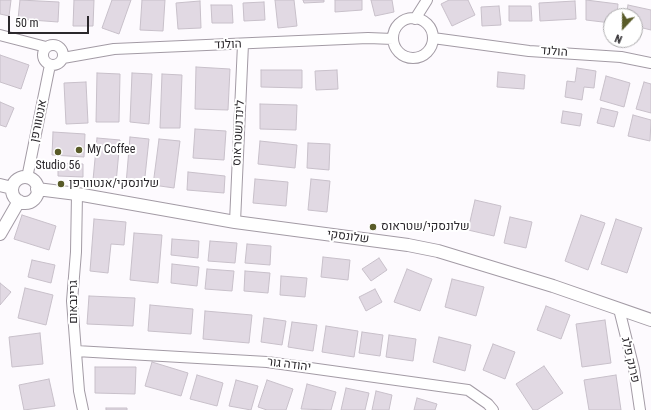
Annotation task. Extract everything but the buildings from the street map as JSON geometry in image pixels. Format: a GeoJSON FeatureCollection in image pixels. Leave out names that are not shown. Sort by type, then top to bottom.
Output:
{"type":"FeatureCollection","features":[{"type":"Feature","properties":{"kind":"street"},"geometry":{"type":"LineString","coordinates":[[416,19],[427,0]]}},
{"type":"Feature","properties":{"kind":"street"},"geometry":{"type":"LineString","coordinates":[[416,19],[426,23],[432,31],[433,38],[432,46],[427,53],[414,58],[406,57],[398,52],[394,46],[393,39],[394,31],[399,24],[405,20],[416,19]]}},
{"type":"Feature","properties":{"kind":"street"},"geometry":{"type":"LineString","coordinates":[[0,35],[46,47],[52,44],[59,46],[63,51],[63,58],[56,65],[50,65],[43,57],[46,47]]}},
{"type":"Feature","properties":{"kind":"street","name":"הולנד"},"geometry":{"type":"LineString","coordinates":[[63,58],[114,49],[368,38],[393,39]]}},
{"type":"Feature","properties":{"kind":"street","name":"הולנד"},"geometry":{"type":"LineString","coordinates":[[433,38],[529,51],[621,57],[651,63]]}},
{"type":"Feature","properties":{"kind":"street","name":"לינדנשטראוס"},"geometry":{"type":"LineString","coordinates":[[235,222],[243,44]]}},
{"type":"Feature","properties":{"kind":"street","name":"אנטוורפן"},"geometry":{"type":"LineString","coordinates":[[27,178],[50,65]]}},
{"type":"Feature","properties":{"kind":"street"},"geometry":{"type":"LineString","coordinates":[[23,177],[27,178],[35,181],[37,193],[33,200],[26,203],[19,201],[13,196],[12,188],[15,181],[23,177]]}},
{"type":"Feature","properties":{"kind":"street"},"geometry":{"type":"LineString","coordinates":[[0,184],[12,188]]}},
{"type":"Feature","properties":{"kind":"street","name":"שלונסקי"},"geometry":{"type":"LineString","coordinates":[[37,189],[77,194],[235,222],[408,245],[438,251],[553,286],[651,320]]}},
{"type":"Feature","properties":{"kind":"street","name":"גרינבאום"},"geometry":{"type":"LineString","coordinates":[[77,194],[76,252],[72,301],[79,391],[83,410]]}},
{"type":"Feature","properties":{"kind":"street"},"geometry":{"type":"LineString","coordinates":[[0,234],[19,201]]}},
{"type":"Feature","properties":{"kind":"street","name":"פרנק פלג"},"geometry":{"type":"LineString","coordinates":[[618,309],[634,369],[640,410]]}},
{"type":"Feature","properties":{"kind":"street","name":"יהודה גור"},"geometry":{"type":"LineString","coordinates":[[76,351],[267,362],[448,387],[468,390],[488,404],[493,410]]}},
{"type":"Feature","properties":{"kind":"place","name":"My Coffee"},"geometry":{"type":"Point","coordinates":[79,150]}},
{"type":"Feature","properties":{"kind":"place","name":"Studio 56"},"geometry":{"type":"Point","coordinates":[58,152]}},
{"type":"Feature","properties":{"kind":"place","name":"שלונסקי/אנטוורפן"},"geometry":{"type":"Point","coordinates":[61,184]}},
{"type":"Feature","properties":{"kind":"place","name":"שלונסקי/שטראוס"},"geometry":{"type":"Point","coordinates":[373,227]}}]}
